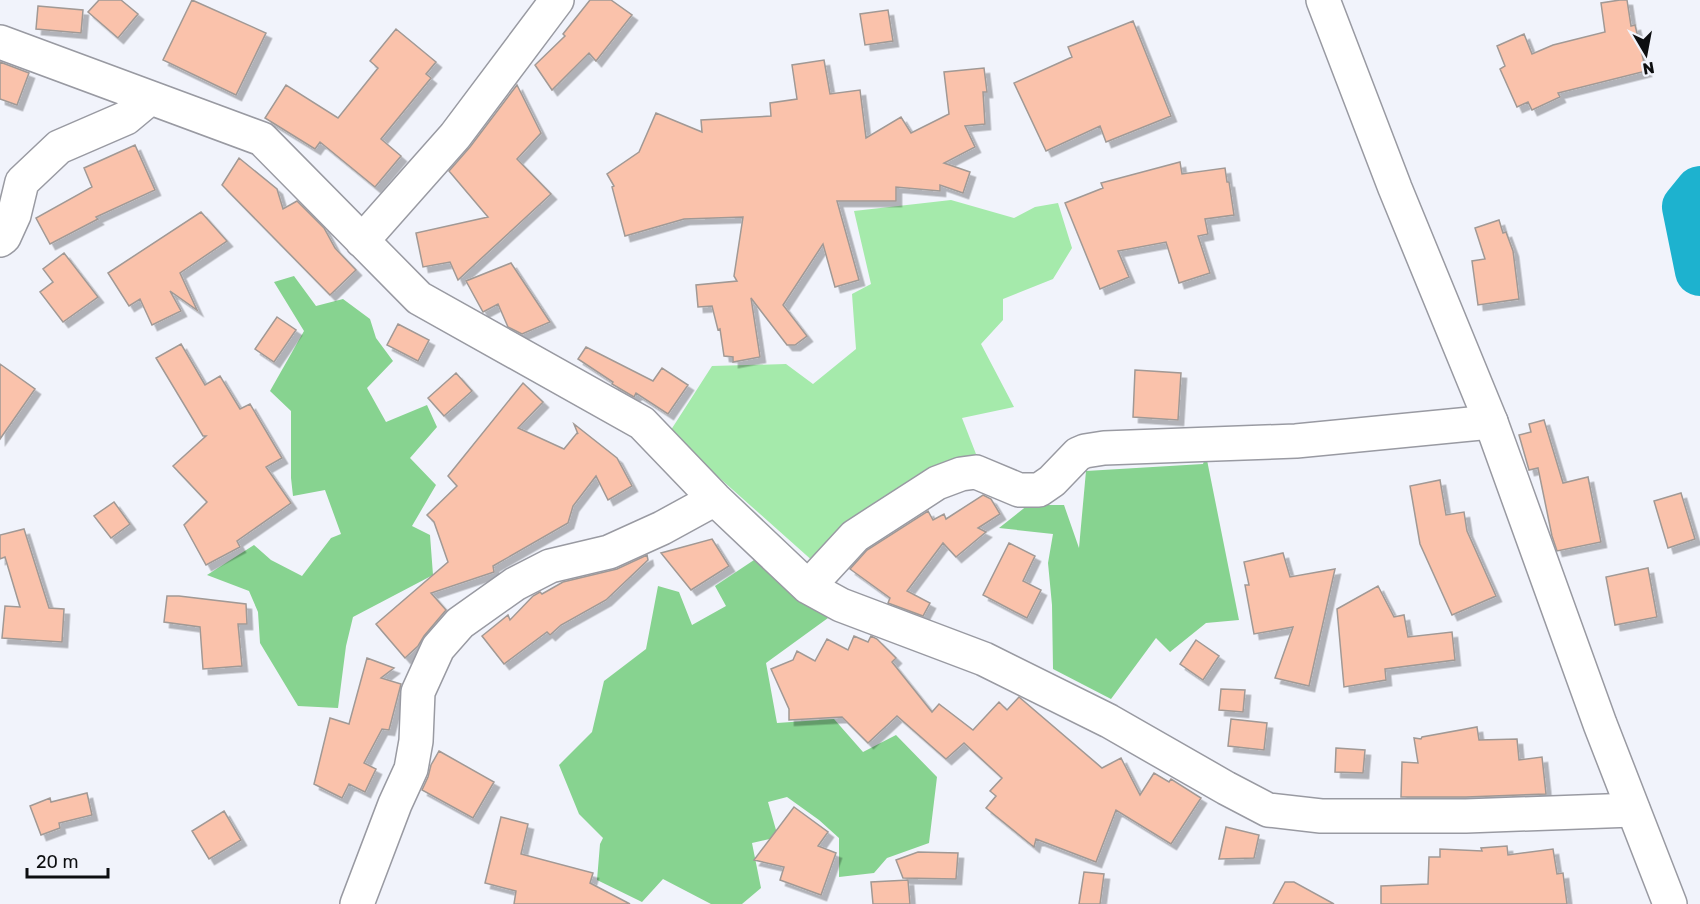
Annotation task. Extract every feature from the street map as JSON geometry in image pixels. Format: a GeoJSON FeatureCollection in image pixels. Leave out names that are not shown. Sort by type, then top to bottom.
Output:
{"type":"FeatureCollection","features":[{"type":"Feature","properties":{"kind":"street"},"geometry":{"type":"LineString","coordinates":[[362,241],[455,136],[557,0]]}},
{"type":"Feature","properties":{"kind":"street"},"geometry":{"type":"LineString","coordinates":[[1323,0],[1395,188],[1491,422],[1600,724],[1670,904]]}},
{"type":"Feature","properties":{"kind":"street"},"geometry":{"type":"LineString","coordinates":[[0,42],[262,139],[419,298],[642,423],[716,500],[808,587],[840,605],[984,659],[1109,721],[1268,810],[1321,816],[1466,816],[1633,810]]}},
{"type":"Feature","properties":{"kind":"street"},"geometry":{"type":"LineString","coordinates":[[0,240],[4,237],[14,215],[22,182],[36,168],[59,147],[126,118],[150,98]]}},
{"type":"Feature","properties":{"kind":"street"},"geometry":{"type":"LineString","coordinates":[[808,587],[855,536],[937,483],[961,474],[976,472],[1019,490],[1039,490],[1052,481],[1078,454],[1104,448],[1296,441],[1491,422]]}},
{"type":"Feature","properties":{"kind":"street"},"geometry":{"type":"LineString","coordinates":[[357,904],[395,804],[411,769],[416,741],[418,692],[438,648],[460,623],[515,585],[550,566],[609,552],[716,500]]}},
{"type":"Feature","properties":{"kind":"green space"},"geometry":{"type":"Polygon","coordinates":[[[951,200],[1014,218],[1035,207],[1058,203],[1072,248],[1053,279],[1003,299],[1003,320],[981,344],[1014,407],[962,418],[976,454],[944,467],[815,563],[669,433],[712,366],[786,364],[813,384],[856,349],[852,294],[871,284],[854,211],[951,200]]]}},
{"type":"Feature","properties":{"kind":"green space"},"geometry":{"type":"Polygon","coordinates":[[[294,276],[316,306],[343,299],[370,319],[376,338],[393,361],[367,388],[386,422],[427,405],[437,427],[410,458],[436,485],[412,526],[430,535],[433,575],[353,617],[346,646],[338,708],[298,706],[260,643],[258,612],[249,591],[207,575],[254,545],[271,560],[302,576],[331,538],[341,534],[325,490],[293,496],[291,411],[270,391],[304,331],[274,282],[294,276]]]}},
{"type":"Feature","properties":{"kind":"green space"},"geometry":{"type":"Polygon","coordinates":[[[1206,455],[1239,620],[1206,623],[1170,652],[1156,638],[1111,699],[1053,669],[1052,605],[1048,563],[1053,534],[999,528],[1028,505],[1064,505],[1079,548],[1086,471],[1203,464],[1206,455]]]}},
{"type":"Feature","properties":{"kind":"green space"},"geometry":{"type":"Polygon","coordinates":[[[754,560],[828,618],[766,663],[777,723],[834,719],[863,752],[896,735],[937,777],[929,843],[887,858],[874,873],[839,877],[839,838],[787,797],[768,802],[778,837],[752,843],[761,888],[742,904],[711,904],[663,879],[642,902],[597,880],[600,844],[603,838],[579,814],[559,765],[592,732],[604,681],[646,649],[658,586],[679,592],[692,625],[726,606],[715,586],[754,560]]]}},
{"type":"Feature","properties":{"kind":"building"},"geometry":{"type":"Polygon","coordinates":[[[99,0],[121,0],[138,14],[118,38],[88,12],[99,0]]]}},
{"type":"Feature","properties":{"kind":"building"},"geometry":{"type":"Polygon","coordinates":[[[192,0],[266,33],[236,95],[163,60],[192,0]]]}},
{"type":"Feature","properties":{"kind":"building"},"geometry":{"type":"Polygon","coordinates":[[[590,0],[611,0],[632,15],[596,61],[589,53],[552,90],[535,65],[565,36],[563,34],[590,0]]]}},
{"type":"Feature","properties":{"kind":"building"},"geometry":{"type":"Polygon","coordinates":[[[1627,0],[1631,26],[1635,25],[1646,71],[1558,93],[1560,97],[1532,110],[1528,102],[1517,107],[1500,69],[1505,66],[1497,46],[1524,34],[1532,54],[1553,45],[1605,32],[1601,3],[1627,0]]]}},
{"type":"Feature","properties":{"kind":"building"},"geometry":{"type":"Polygon","coordinates":[[[38,6],[83,10],[81,33],[36,29],[38,6]]]}},
{"type":"Feature","properties":{"kind":"building"},"geometry":{"type":"Polygon","coordinates":[[[888,10],[893,41],[865,45],[860,14],[888,10]]]}},
{"type":"Feature","properties":{"kind":"building"},"geometry":{"type":"Polygon","coordinates":[[[1133,21],[1171,116],[1106,142],[1100,126],[1046,151],[1014,83],[1072,57],[1068,47],[1133,21]]]}},
{"type":"Feature","properties":{"kind":"building"},"geometry":{"type":"Polygon","coordinates":[[[396,29],[436,62],[426,74],[431,78],[381,139],[401,156],[375,187],[320,142],[315,149],[265,118],[286,85],[338,118],[378,68],[370,61],[396,29]]]}},
{"type":"Feature","properties":{"kind":"building"},"geometry":{"type":"Polygon","coordinates":[[[824,60],[830,94],[860,90],[866,138],[901,117],[911,133],[949,114],[944,72],[984,68],[987,92],[983,92],[985,124],[965,126],[975,147],[944,163],[970,172],[963,193],[940,185],[940,191],[896,187],[896,201],[837,201],[859,280],[835,287],[823,244],[783,305],[807,336],[795,345],[787,345],[751,298],[760,357],[733,362],[733,357],[724,356],[720,329],[718,330],[712,306],[698,307],[696,285],[737,281],[734,276],[743,217],[684,219],[625,236],[612,187],[614,186],[607,174],[639,152],[656,113],[702,132],[701,120],[771,116],[770,103],[797,99],[792,65],[824,60]]]}},
{"type":"Feature","properties":{"kind":"building"},"geometry":{"type":"Polygon","coordinates":[[[0,62],[29,73],[17,105],[0,99],[0,62]]]}},
{"type":"Feature","properties":{"kind":"building"},"geometry":{"type":"Polygon","coordinates":[[[517,85],[541,133],[517,159],[551,194],[458,280],[450,262],[423,267],[416,233],[488,217],[449,171],[517,85]]]}},
{"type":"Feature","properties":{"kind":"building"},"geometry":{"type":"Polygon","coordinates":[[[135,145],[155,190],[96,217],[98,219],[50,244],[36,218],[92,187],[84,168],[135,145]]]}},
{"type":"Feature","properties":{"kind":"building"},"geometry":{"type":"Polygon","coordinates":[[[239,158],[277,189],[283,209],[297,201],[324,228],[335,248],[356,270],[330,295],[222,185],[239,158]]]}},
{"type":"Feature","properties":{"kind":"building"},"geometry":{"type":"Polygon","coordinates":[[[1180,162],[1182,174],[1225,168],[1227,182],[1229,182],[1234,215],[1205,219],[1208,234],[1198,236],[1210,273],[1179,283],[1166,242],[1118,251],[1129,277],[1100,289],[1065,203],[1103,188],[1101,183],[1180,162]]]}},
{"type":"Feature","properties":{"kind":"building"},"geometry":{"type":"Polygon","coordinates":[[[201,212],[227,241],[180,273],[197,310],[170,291],[181,311],[152,325],[140,299],[129,306],[108,273],[201,212]]]}},
{"type":"Feature","properties":{"kind":"building"},"geometry":{"type":"Polygon","coordinates":[[[1499,220],[1513,251],[1519,299],[1478,305],[1472,261],[1485,259],[1475,228],[1499,220]]]}},
{"type":"Feature","properties":{"kind":"building"},"geometry":{"type":"Polygon","coordinates":[[[64,253],[98,297],[63,322],[40,292],[53,282],[43,269],[64,253]]]}},
{"type":"Feature","properties":{"kind":"building"},"geometry":{"type":"Polygon","coordinates":[[[511,263],[550,322],[522,334],[508,327],[498,304],[483,312],[466,281],[511,263]]]}},
{"type":"Feature","properties":{"kind":"building"},"geometry":{"type":"Polygon","coordinates":[[[277,317],[296,330],[274,362],[255,349],[277,317]]]}},
{"type":"Feature","properties":{"kind":"building"},"geometry":{"type":"Polygon","coordinates":[[[398,324],[429,340],[418,361],[387,345],[398,324]]]}},
{"type":"Feature","properties":{"kind":"building"},"geometry":{"type":"Polygon","coordinates":[[[181,344],[205,385],[220,376],[240,409],[250,404],[282,458],[266,467],[291,503],[237,541],[240,547],[206,565],[184,525],[207,502],[173,466],[206,436],[203,436],[156,358],[181,344]]]}},
{"type":"Feature","properties":{"kind":"building"},"geometry":{"type":"Polygon","coordinates":[[[586,347],[653,381],[662,368],[688,385],[668,414],[636,393],[634,397],[612,384],[613,382],[578,359],[586,347]]]}},
{"type":"Feature","properties":{"kind":"building"},"geometry":{"type":"Polygon","coordinates":[[[0,364],[35,389],[0,439],[0,364]]]}},
{"type":"Feature","properties":{"kind":"building"},"geometry":{"type":"Polygon","coordinates":[[[1135,370],[1181,373],[1178,420],[1133,417],[1135,370]]]}},
{"type":"Feature","properties":{"kind":"building"},"geometry":{"type":"Polygon","coordinates":[[[456,373],[472,391],[444,416],[428,398],[456,373]]]}},
{"type":"Feature","properties":{"kind":"building"},"geometry":{"type":"Polygon","coordinates":[[[523,383],[543,402],[518,428],[564,449],[578,434],[574,424],[617,458],[632,486],[608,500],[596,476],[573,506],[568,523],[493,566],[494,572],[431,593],[446,610],[418,646],[405,658],[376,624],[448,562],[434,522],[427,515],[457,486],[448,476],[523,383]]]}},
{"type":"Feature","properties":{"kind":"building"},"geometry":{"type":"Polygon","coordinates":[[[1544,420],[1563,483],[1588,477],[1601,542],[1557,551],[1538,468],[1529,470],[1519,435],[1531,432],[1529,424],[1544,420]]]}},
{"type":"Feature","properties":{"kind":"building"},"geometry":{"type":"Polygon","coordinates":[[[1440,480],[1446,515],[1464,512],[1467,531],[1496,596],[1452,615],[1420,544],[1410,486],[1440,480]]]}},
{"type":"Feature","properties":{"kind":"building"},"geometry":{"type":"Polygon","coordinates":[[[1681,493],[1695,539],[1668,548],[1654,501],[1681,493]]]}},
{"type":"Feature","properties":{"kind":"building"},"geometry":{"type":"Polygon","coordinates":[[[983,495],[991,499],[1000,514],[978,528],[986,532],[956,557],[943,543],[907,591],[930,603],[923,616],[888,603],[890,598],[850,569],[867,550],[928,511],[933,520],[944,514],[946,519],[983,495]]]}},
{"type":"Feature","properties":{"kind":"building"},"geometry":{"type":"Polygon","coordinates":[[[114,502],[130,524],[111,538],[94,516],[114,502]]]}},
{"type":"Feature","properties":{"kind":"building"},"geometry":{"type":"Polygon","coordinates":[[[24,529],[49,608],[64,609],[62,642],[2,638],[5,606],[20,607],[5,557],[0,559],[0,535],[24,529]]]}},
{"type":"Feature","properties":{"kind":"building"},"geometry":{"type":"Polygon","coordinates":[[[712,539],[729,566],[691,590],[661,553],[712,539]]]}},
{"type":"Feature","properties":{"kind":"building"},"geometry":{"type":"Polygon","coordinates":[[[1009,543],[1035,556],[1023,581],[1041,590],[1027,618],[983,595],[1009,543]]]}},
{"type":"Feature","properties":{"kind":"building"},"geometry":{"type":"Polygon","coordinates":[[[1283,553],[1290,577],[1335,569],[1309,686],[1275,678],[1293,627],[1254,634],[1245,585],[1249,585],[1244,562],[1283,553]]]}},
{"type":"Feature","properties":{"kind":"building"},"geometry":{"type":"Polygon","coordinates":[[[647,555],[648,560],[606,600],[561,625],[550,635],[547,632],[504,664],[482,636],[508,615],[510,620],[533,596],[540,592],[542,594],[563,582],[617,569],[647,555]]]}},
{"type":"Feature","properties":{"kind":"building"},"geometry":{"type":"Polygon","coordinates":[[[1648,568],[1657,617],[1615,625],[1606,577],[1648,568]]]}},
{"type":"Feature","properties":{"kind":"building"},"geometry":{"type":"Polygon","coordinates":[[[1378,586],[1394,617],[1404,615],[1408,637],[1452,632],[1455,660],[1385,669],[1386,680],[1344,687],[1337,609],[1378,586]]]}},
{"type":"Feature","properties":{"kind":"building"},"geometry":{"type":"Polygon","coordinates":[[[167,596],[246,604],[247,624],[238,624],[242,666],[203,669],[200,627],[164,622],[167,596]]]}},
{"type":"Feature","properties":{"kind":"building"},"geometry":{"type":"Polygon","coordinates":[[[854,636],[868,642],[871,636],[877,639],[896,658],[892,662],[932,712],[939,704],[973,730],[999,702],[1007,710],[1019,697],[1102,768],[1121,758],[1140,795],[1154,773],[1169,782],[1171,779],[1201,798],[1171,844],[1116,810],[1096,862],[1036,839],[1034,847],[986,808],[996,796],[990,791],[1002,778],[964,743],[946,759],[897,716],[868,743],[842,717],[789,720],[789,709],[771,669],[793,660],[797,651],[815,661],[827,639],[848,650],[854,636]]]}},
{"type":"Feature","properties":{"kind":"building"},"geometry":{"type":"Polygon","coordinates":[[[1196,640],[1219,656],[1203,680],[1180,664],[1196,640]]]}},
{"type":"Feature","properties":{"kind":"building"},"geometry":{"type":"Polygon","coordinates":[[[367,658],[394,668],[381,678],[401,684],[389,730],[382,729],[364,763],[376,769],[365,792],[349,784],[342,798],[314,784],[330,718],[349,724],[367,658]]]}},
{"type":"Feature","properties":{"kind":"building"},"geometry":{"type":"Polygon","coordinates":[[[1221,689],[1245,690],[1243,712],[1219,710],[1221,689]]]}},
{"type":"Feature","properties":{"kind":"building"},"geometry":{"type":"Polygon","coordinates":[[[1231,719],[1267,723],[1264,750],[1228,746],[1231,719]]]}},
{"type":"Feature","properties":{"kind":"building"},"geometry":{"type":"Polygon","coordinates":[[[1477,727],[1479,740],[1517,739],[1519,760],[1542,757],[1546,794],[1401,797],[1402,762],[1418,763],[1414,738],[1421,739],[1477,727]]]}},
{"type":"Feature","properties":{"kind":"building"},"geometry":{"type":"Polygon","coordinates":[[[1336,748],[1365,750],[1363,773],[1335,772],[1336,748]]]}},
{"type":"Feature","properties":{"kind":"building"},"geometry":{"type":"Polygon","coordinates":[[[439,751],[494,782],[473,818],[422,790],[439,751]]]}},
{"type":"Feature","properties":{"kind":"building"},"geometry":{"type":"Polygon","coordinates":[[[87,793],[92,815],[59,823],[60,828],[41,835],[30,806],[50,798],[51,802],[87,793]]]}},
{"type":"Feature","properties":{"kind":"building"},"geometry":{"type":"Polygon","coordinates":[[[794,807],[828,832],[818,846],[836,853],[821,895],[780,880],[784,867],[754,860],[794,807]]]}},
{"type":"Feature","properties":{"kind":"building"},"geometry":{"type":"Polygon","coordinates":[[[224,811],[241,840],[209,859],[192,831],[224,811]]]}},
{"type":"Feature","properties":{"kind":"building"},"geometry":{"type":"Polygon","coordinates":[[[501,817],[528,824],[521,854],[593,873],[590,883],[630,904],[514,904],[516,891],[485,883],[501,817]]]}},
{"type":"Feature","properties":{"kind":"building"},"geometry":{"type":"Polygon","coordinates":[[[1226,827],[1259,835],[1254,858],[1219,859],[1226,827]]]}},
{"type":"Feature","properties":{"kind":"building"},"geometry":{"type":"Polygon","coordinates":[[[1507,846],[1508,855],[1553,849],[1557,874],[1563,873],[1567,904],[1381,904],[1381,886],[1428,884],[1429,857],[1440,857],[1440,849],[1482,851],[1481,848],[1507,846]]]}},
{"type":"Feature","properties":{"kind":"building"},"geometry":{"type":"Polygon","coordinates":[[[918,852],[958,853],[956,879],[903,878],[896,860],[918,852]]]}},
{"type":"Feature","properties":{"kind":"building"},"geometry":{"type":"Polygon","coordinates":[[[1084,872],[1104,874],[1100,904],[1079,904],[1084,872]]]}},
{"type":"Feature","properties":{"kind":"building"},"geometry":{"type":"Polygon","coordinates":[[[908,880],[910,904],[873,904],[871,882],[908,880]]]}},
{"type":"Feature","properties":{"kind":"building"},"geometry":{"type":"Polygon","coordinates":[[[1285,882],[1294,882],[1334,904],[1273,904],[1285,882]]]}},
{"type":"Feature","properties":{"kind":"waterway"},"geometry":{"type":"LineString","coordinates":[[1700,191],[1687,207],[1700,271]]}}]}
